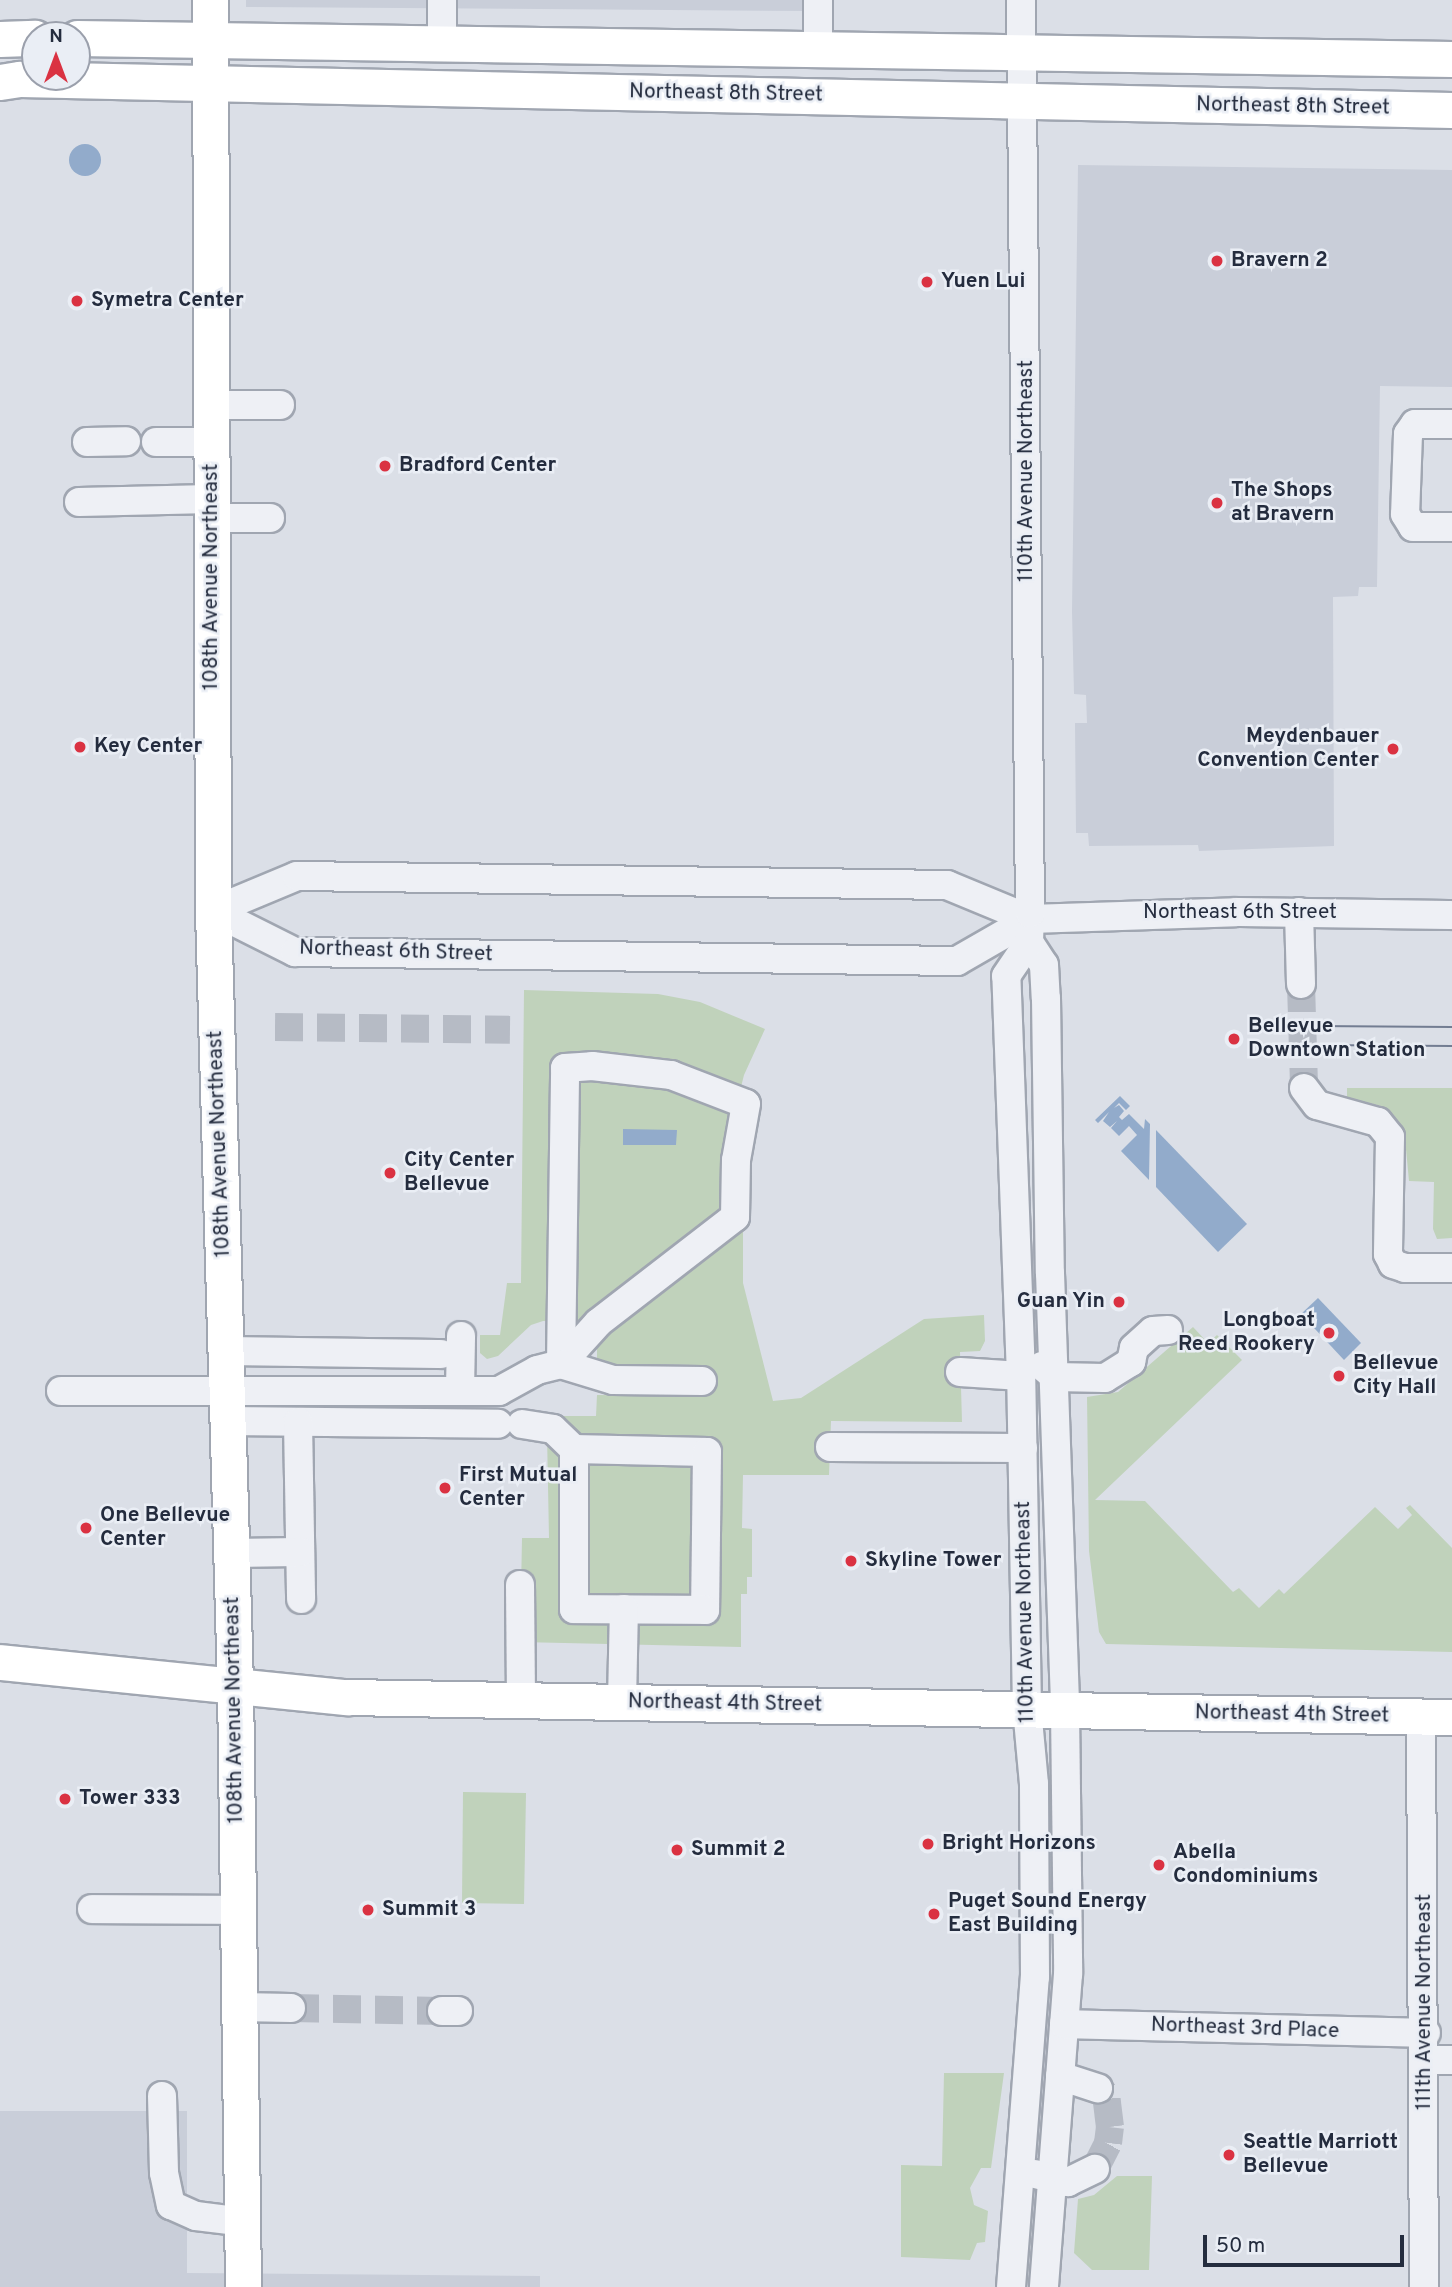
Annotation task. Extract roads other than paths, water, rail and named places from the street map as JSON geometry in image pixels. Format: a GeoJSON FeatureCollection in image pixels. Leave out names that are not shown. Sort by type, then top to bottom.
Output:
{"type":"FeatureCollection","features":[{"type":"Feature","properties":{"kind":"main road","name":"108th Avenue Northeast"},"geometry":{"type":"LineString","coordinates":[[210,0],[213,911],[235,1683],[243,2287]]}},
{"type":"Feature","properties":{"kind":"main road"},"geometry":{"type":"LineString","coordinates":[[0,38],[21,38]]}},
{"type":"Feature","properties":{"kind":"main road"},"geometry":{"type":"LineString","coordinates":[[91,38],[1452,60]]}},
{"type":"Feature","properties":{"kind":"main road","name":"Northeast 8th Street"},"geometry":{"type":"LineString","coordinates":[[0,82],[20,79],[211,87],[1452,110]]}},
{"type":"Feature","properties":{"kind":"main road","name":"Northeast 4th Street"},"geometry":{"type":"LineString","coordinates":[[0,1662],[235,1683],[347,1697],[1437,1717]]}},
{"type":"Feature","properties":{"kind":"street"},"geometry":{"type":"LineString","coordinates":[[442,0],[442,44]]}},
{"type":"Feature","properties":{"kind":"street"},"geometry":{"type":"LineString","coordinates":[[818,0],[818,50]]}},
{"type":"Feature","properties":{"kind":"street","name":"110th Avenue Northeast"},"geometry":{"type":"LineString","coordinates":[[1021,0],[1029,927],[1044,965],[1065,1710],[1068,1974],[1044,2287]]}},
{"type":"Feature","properties":{"kind":"street"},"geometry":{"type":"LineString","coordinates":[[211,405],[280,405]]}},
{"type":"Feature","properties":{"kind":"street"},"geometry":{"type":"LineString","coordinates":[[1452,424],[1415,424],[1408,434],[1405,514],[1413,527],[1452,527]]}},
{"type":"Feature","properties":{"kind":"street"},"geometry":{"type":"LineString","coordinates":[[87,442],[126,441]]}},
{"type":"Feature","properties":{"kind":"street"},"geometry":{"type":"LineString","coordinates":[[156,442],[211,442]]}},
{"type":"Feature","properties":{"kind":"street"},"geometry":{"type":"LineString","coordinates":[[79,502],[211,509],[270,518]]}},
{"type":"Feature","properties":{"kind":"street","name":"Northeast 6th Street"},"geometry":{"type":"LineString","coordinates":[[213,911],[297,876],[947,885],[1029,927]]}},
{"type":"Feature","properties":{"kind":"street","name":"Northeast 6th Street"},"geometry":{"type":"LineString","coordinates":[[213,911],[295,952],[957,961],[1029,927],[1299,912],[1452,915]]}},
{"type":"Feature","properties":{"kind":"street"},"geometry":{"type":"LineString","coordinates":[[1299,912],[1301,984]]}},
{"type":"Feature","properties":{"kind":"street","name":"110th Avenue Northeast"},"geometry":{"type":"LineString","coordinates":[[1011,2287],[1034,1997],[1034,1784],[1027,1709],[1019,1305],[1006,976],[1029,927]]}},
{"type":"Feature","properties":{"kind":"street"},"geometry":{"type":"LineString","coordinates":[[565,1068],[645,1069],[697,1082],[746,1104],[736,1160],[735,1217],[598,1322],[561,1364],[565,1068]]}},
{"type":"Feature","properties":{"kind":"street"},"geometry":{"type":"LineString","coordinates":[[1304,1088],[1317,1105],[1378,1122],[1390,1137],[1388,1254],[1393,1264],[1405,1268],[1452,1268]]}},
{"type":"Feature","properties":{"kind":"street"},"geometry":{"type":"LineString","coordinates":[[1019,1305],[1036,1321],[1040,1364],[1055,1377],[1105,1378],[1131,1362],[1134,1348],[1153,1331],[1175,1323]]}},
{"type":"Feature","properties":{"kind":"street"},"geometry":{"type":"LineString","coordinates":[[225,1351],[451,1345],[460,1390]]}},
{"type":"Feature","properties":{"kind":"street"},"geometry":{"type":"LineString","coordinates":[[61,1391],[227,1404],[460,1390],[499,1391],[537,1370],[561,1364],[613,1380],[702,1381]]}},
{"type":"Feature","properties":{"kind":"street"},"geometry":{"type":"LineString","coordinates":[[960,1372],[1021,1376]]}},
{"type":"Feature","properties":{"kind":"street"},"geometry":{"type":"LineString","coordinates":[[227,1404],[298,1422],[510,1424],[553,1429],[574,1449],[707,1452],[705,1610],[574,1609],[574,1449]]}},
{"type":"Feature","properties":{"kind":"street"},"geometry":{"type":"LineString","coordinates":[[298,1422],[301,1598]]}},
{"type":"Feature","properties":{"kind":"street"},"geometry":{"type":"LineString","coordinates":[[830,1447],[1023,1448]]}},
{"type":"Feature","properties":{"kind":"street"},"geometry":{"type":"LineString","coordinates":[[231,1553],[300,1552]]}},
{"type":"Feature","properties":{"kind":"street"},"geometry":{"type":"LineString","coordinates":[[520,1585],[521,1700]]}},
{"type":"Feature","properties":{"kind":"street"},"geometry":{"type":"LineString","coordinates":[[622,1702],[624,1609]]}},
{"type":"Feature","properties":{"kind":"street","name":"111th Avenue Northeast"},"geometry":{"type":"LineString","coordinates":[[1424,2287],[1435,2051],[1437,1717]]}},
{"type":"Feature","properties":{"kind":"street"},"geometry":{"type":"LineString","coordinates":[[92,1909],[239,1910]]}},
{"type":"Feature","properties":{"kind":"street"},"geometry":{"type":"LineString","coordinates":[[1034,1997],[1064,2024]]}},
{"type":"Feature","properties":{"kind":"street"},"geometry":{"type":"LineString","coordinates":[[240,2007],[291,2008]]}},
{"type":"Feature","properties":{"kind":"street","name":"Northeast 3rd Place"},"geometry":{"type":"LineString","coordinates":[[1064,2024],[1435,2051]]}},
{"type":"Feature","properties":{"kind":"street"},"geometry":{"type":"LineString","coordinates":[[1060,2076],[1097,2088]]}},
{"type":"Feature","properties":{"kind":"street"},"geometry":{"type":"LineString","coordinates":[[162,2096],[163,2173],[171,2204],[196,2216],[244,2222]]}},
{"type":"Feature","properties":{"kind":"street"},"geometry":{"type":"LineString","coordinates":[[1019,2170],[1068,2182],[1095,2169]]}},
{"type":"Feature","properties":{"kind":"water"},"geometry":{"type":"Polygon","coordinates":[[[85,144],[96,149],[101,160],[96,171],[85,176],[74,171],[69,160],[74,149],[85,144]]]}},
{"type":"Feature","properties":{"kind":"water"},"geometry":{"type":"Polygon","coordinates":[[[1120,1096],[1130,1106],[1126,1110],[1119,1103],[1114,1108],[1119,1105],[1124,1111],[1119,1117],[1122,1120],[1129,1114],[1144,1129],[1145,1119],[1150,1124],[1149,1180],[1121,1151],[1137,1135],[1129,1126],[1119,1136],[1111,1128],[1117,1121],[1110,1127],[1103,1121],[1109,1112],[1098,1123],[1095,1120],[1120,1096]]]}},
{"type":"Feature","properties":{"kind":"water"},"geometry":{"type":"Polygon","coordinates":[[[623,1129],[677,1130],[676,1145],[623,1145],[623,1129]]]}},
{"type":"Feature","properties":{"kind":"water"},"geometry":{"type":"Polygon","coordinates":[[[1156,1130],[1247,1224],[1218,1252],[1156,1187],[1156,1130]]]}},
{"type":"Feature","properties":{"kind":"water"},"geometry":{"type":"Polygon","coordinates":[[[1318,1298],[1361,1343],[1344,1360],[1301,1314],[1318,1298]]]}},
{"type":"Feature","properties":{"kind":"tunnel"},"geometry":{"type":"LineString","coordinates":[[1301,984],[1304,1088]]}},
{"type":"Feature","properties":{"kind":"tunnel"},"geometry":{"type":"LineString","coordinates":[[275,1027],[510,1030]]}},
{"type":"Feature","properties":{"kind":"tunnel"},"geometry":{"type":"LineString","coordinates":[[291,2008],[442,2011]]}},
{"type":"Feature","properties":{"kind":"tunnel"},"geometry":{"type":"LineString","coordinates":[[1095,2169],[1108,2143],[1110,2127],[1106,2095],[1098,2088]]}},
{"type":"Feature","properties":{"kind":"tram line"},"geometry":{"type":"LineString","coordinates":[[1314,1026],[1452,1027]]}},
{"type":"Feature","properties":{"kind":"tram line"},"geometry":{"type":"LineString","coordinates":[[1314,1045],[1452,1046]]}},
{"type":"Feature","properties":{"kind":"place","name":"Bravern 2"},"geometry":{"type":"Point","coordinates":[1217,261]}},
{"type":"Feature","properties":{"kind":"place","name":"Yuen Lui"},"geometry":{"type":"Point","coordinates":[927,282]}},
{"type":"Feature","properties":{"kind":"place","name":"Symetra Center"},"geometry":{"type":"Point","coordinates":[77,301]}},
{"type":"Feature","properties":{"kind":"place","name":"Bradford Center"},"geometry":{"type":"Point","coordinates":[385,466]}},
{"type":"Feature","properties":{"kind":"place","name":"The Shops at Bravern"},"geometry":{"type":"Point","coordinates":[1217,503]}},
{"type":"Feature","properties":{"kind":"place","name":"Key Center"},"geometry":{"type":"Point","coordinates":[80,747]}},
{"type":"Feature","properties":{"kind":"place","name":"Meydenbauer Convention Center"},"geometry":{"type":"Point","coordinates":[1393,749]}},
{"type":"Feature","properties":{"kind":"place","name":"Bellevue Downtown Station"},"geometry":{"type":"Point","coordinates":[1234,1039]}},
{"type":"Feature","properties":{"kind":"place","name":"City Center Bellevue"},"geometry":{"type":"Point","coordinates":[390,1173]}},
{"type":"Feature","properties":{"kind":"place","name":"Guan Yin"},"geometry":{"type":"Point","coordinates":[1119,1302]}},
{"type":"Feature","properties":{"kind":"place","name":"Longboat Reed Rookery"},"geometry":{"type":"Point","coordinates":[1329,1333]}},
{"type":"Feature","properties":{"kind":"place","name":"Bellevue City Hall"},"geometry":{"type":"Point","coordinates":[1339,1376]}},
{"type":"Feature","properties":{"kind":"place","name":"First Mutual Center"},"geometry":{"type":"Point","coordinates":[445,1488]}},
{"type":"Feature","properties":{"kind":"place","name":"One Bellevue Center"},"geometry":{"type":"Point","coordinates":[86,1528]}},
{"type":"Feature","properties":{"kind":"place","name":"Skyline Tower"},"geometry":{"type":"Point","coordinates":[851,1561]}},
{"type":"Feature","properties":{"kind":"place","name":"Tower 333"},"geometry":{"type":"Point","coordinates":[65,1799]}},
{"type":"Feature","properties":{"kind":"place","name":"Bright Horizons"},"geometry":{"type":"Point","coordinates":[928,1844]}},
{"type":"Feature","properties":{"kind":"place","name":"Summit 2"},"geometry":{"type":"Point","coordinates":[677,1850]}},
{"type":"Feature","properties":{"kind":"place","name":"Abella Condominiums"},"geometry":{"type":"Point","coordinates":[1159,1865]}},
{"type":"Feature","properties":{"kind":"place","name":"Summit 3"},"geometry":{"type":"Point","coordinates":[368,1910]}},
{"type":"Feature","properties":{"kind":"place","name":"Puget Sound Energy East Building"},"geometry":{"type":"Point","coordinates":[934,1914]}},
{"type":"Feature","properties":{"kind":"place","name":"Seattle Marriott Bellevue"},"geometry":{"type":"Point","coordinates":[1229,2155]}}]}
